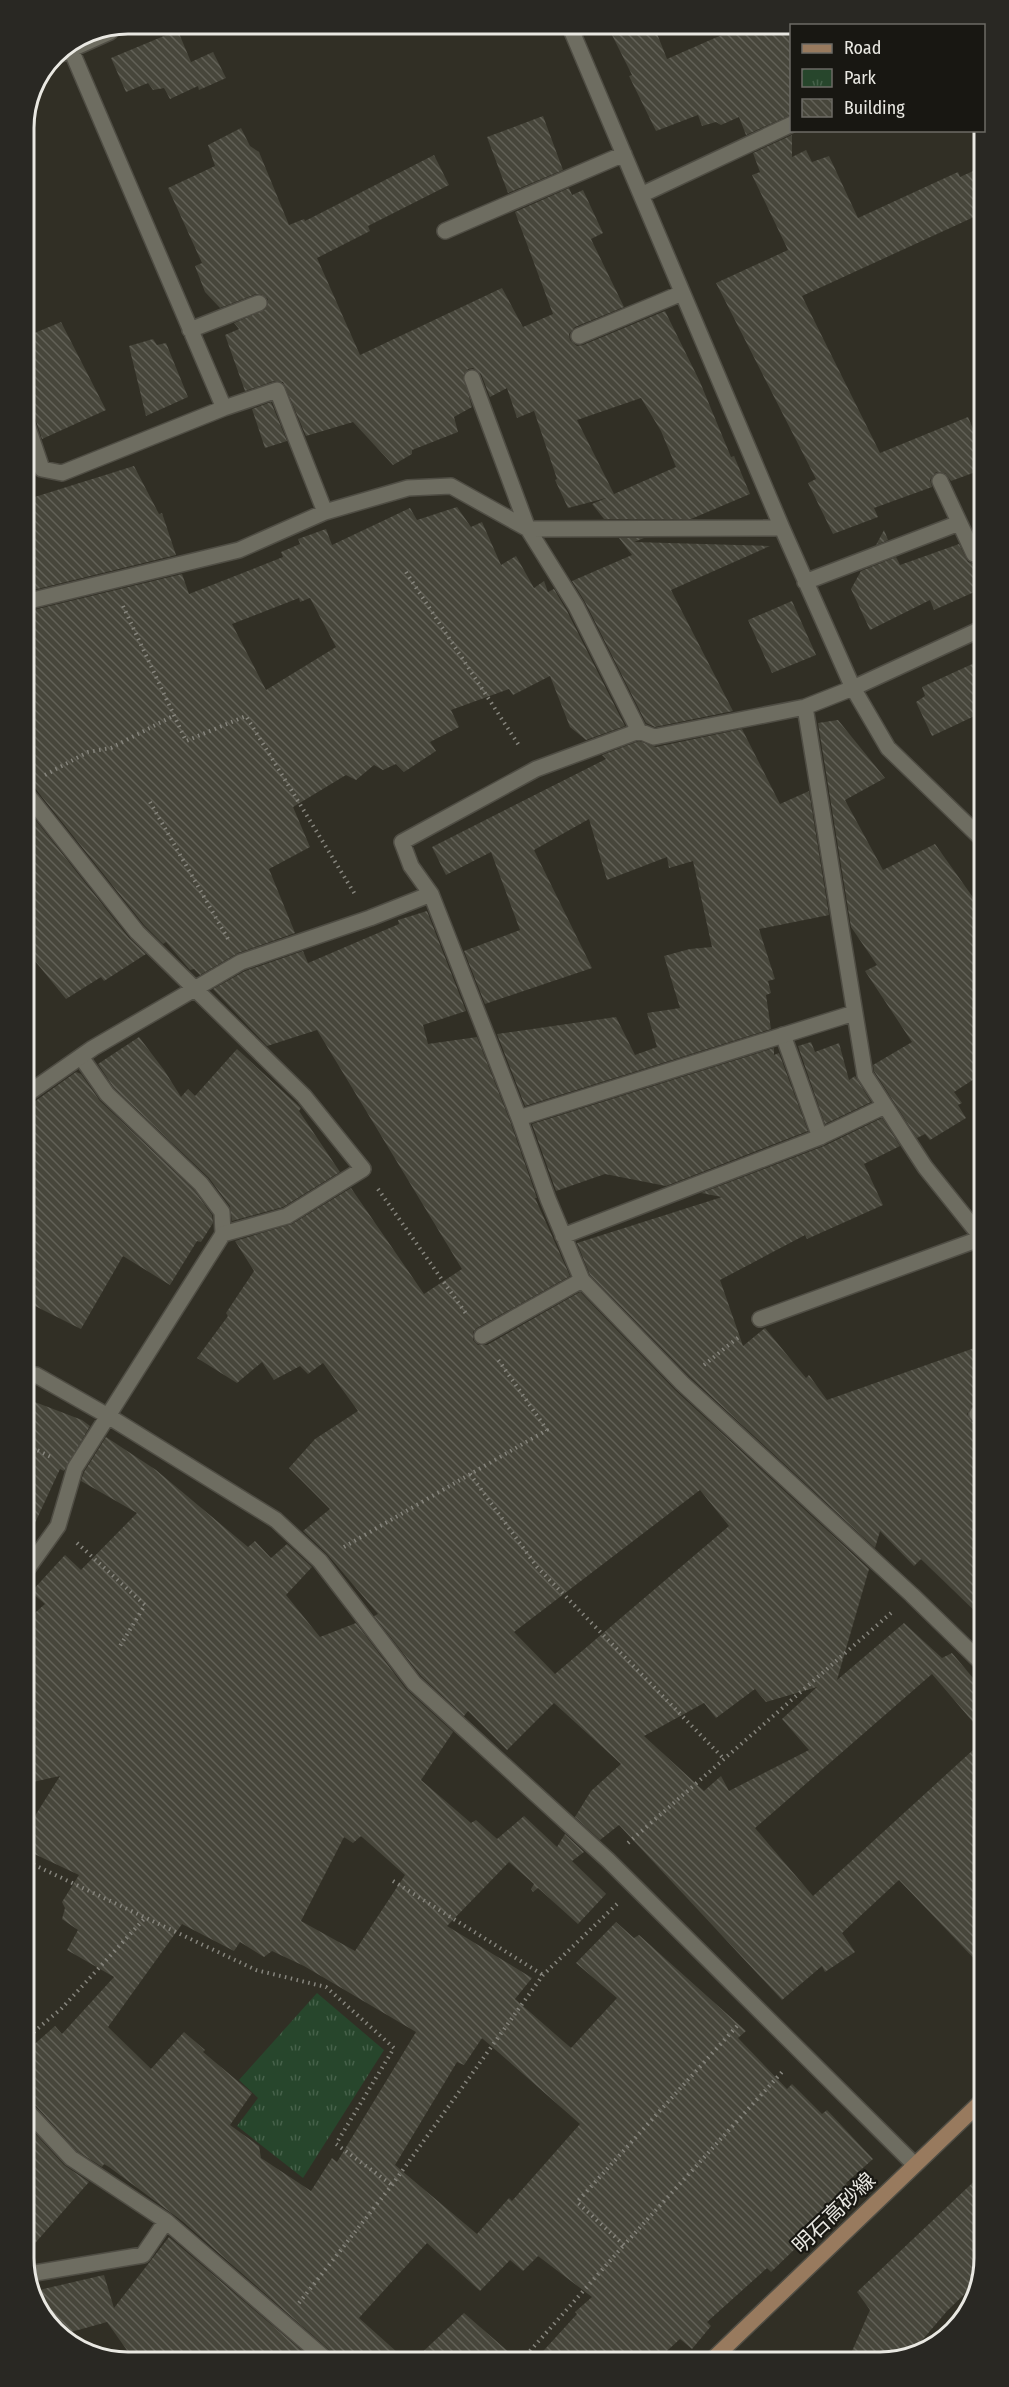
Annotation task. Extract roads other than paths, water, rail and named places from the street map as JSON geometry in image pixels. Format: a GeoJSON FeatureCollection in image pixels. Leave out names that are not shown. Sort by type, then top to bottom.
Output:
{"type":"FeatureCollection","features":[{"type":"Feature","properties":{"kind":"main road","name":"明石高砂線"},"geometry":{"type":"LineString","coordinates":[[720,2352],[974,2108]]}},
{"type":"Feature","properties":{"kind":"street"},"geometry":{"type":"LineString","coordinates":[[573,35],[805,582],[853,688],[888,748],[974,831]]}},
{"type":"Feature","properties":{"kind":"street"},"geometry":{"type":"LineString","coordinates":[[73,53],[224,408]]}},
{"type":"Feature","properties":{"kind":"street"},"geometry":{"type":"LineString","coordinates":[[641,195],[790,125]]}},
{"type":"Feature","properties":{"kind":"street"},"geometry":{"type":"LineString","coordinates":[[445,231],[624,154]]}},
{"type":"Feature","properties":{"kind":"street"},"geometry":{"type":"LineString","coordinates":[[579,336],[682,293]]}},
{"type":"Feature","properties":{"kind":"street"},"geometry":{"type":"LineString","coordinates":[[190,330],[259,303]]}},
{"type":"Feature","properties":{"kind":"street"},"geometry":{"type":"LineString","coordinates":[[472,378],[528,529],[576,606],[639,731]]}},
{"type":"Feature","properties":{"kind":"street"},"geometry":{"type":"LineString","coordinates":[[35,448],[42,469],[62,473],[224,408],[277,390],[326,512]]}},
{"type":"Feature","properties":{"kind":"street"},"geometry":{"type":"LineString","coordinates":[[940,481],[974,554]]}},
{"type":"Feature","properties":{"kind":"street"},"geometry":{"type":"LineString","coordinates":[[35,600],[239,550],[326,512],[408,488],[451,486],[528,529],[782,528]]}},
{"type":"Feature","properties":{"kind":"street"},"geometry":{"type":"LineString","coordinates":[[805,582],[960,523]]}},
{"type":"Feature","properties":{"kind":"street"},"geometry":{"type":"LineString","coordinates":[[974,632],[853,688],[805,707],[654,736],[639,731],[536,769],[402,842],[411,866],[431,894],[582,1280],[682,1383],[912,1595],[974,1655]]}},
{"type":"Feature","properties":{"kind":"street"},"geometry":{"type":"LineString","coordinates":[[805,707],[865,1075],[925,1167],[974,1228]]}},
{"type":"Feature","properties":{"kind":"street"},"geometry":{"type":"LineString","coordinates":[[35,804],[137,932],[304,1096],[363,1169],[287,1216],[223,1234]]}},
{"type":"Feature","properties":{"kind":"street"},"geometry":{"type":"LineString","coordinates":[[35,1089],[81,1056],[241,962],[370,918],[431,894]]}},
{"type":"Feature","properties":{"kind":"street"},"geometry":{"type":"LineString","coordinates":[[519,1118],[854,1013]]}},
{"type":"Feature","properties":{"kind":"street"},"geometry":{"type":"LineString","coordinates":[[783,1035],[820,1137]]}},
{"type":"Feature","properties":{"kind":"street"},"geometry":{"type":"LineString","coordinates":[[34,1559],[58,1526],[75,1468],[223,1234],[222,1212],[201,1184],[107,1094],[81,1056]]}},
{"type":"Feature","properties":{"kind":"street"},"geometry":{"type":"LineString","coordinates":[[563,1236],[820,1137],[885,1106]]}},
{"type":"Feature","properties":{"kind":"street"},"geometry":{"type":"LineString","coordinates":[[760,1319],[974,1241]]}},
{"type":"Feature","properties":{"kind":"street"},"geometry":{"type":"LineString","coordinates":[[482,1336],[582,1280]]}},
{"type":"Feature","properties":{"kind":"street"},"geometry":{"type":"LineString","coordinates":[[36,1375],[108,1416],[276,1520],[320,1561],[414,1683],[608,1860],[915,2164]]}},
{"type":"Feature","properties":{"kind":"street"},"geometry":{"type":"LineString","coordinates":[[34,2117],[71,2157],[166,2221],[317,2352]]}},
{"type":"Feature","properties":{"kind":"street"},"geometry":{"type":"LineString","coordinates":[[35,2273],[143,2255],[166,2221]]}}]}
